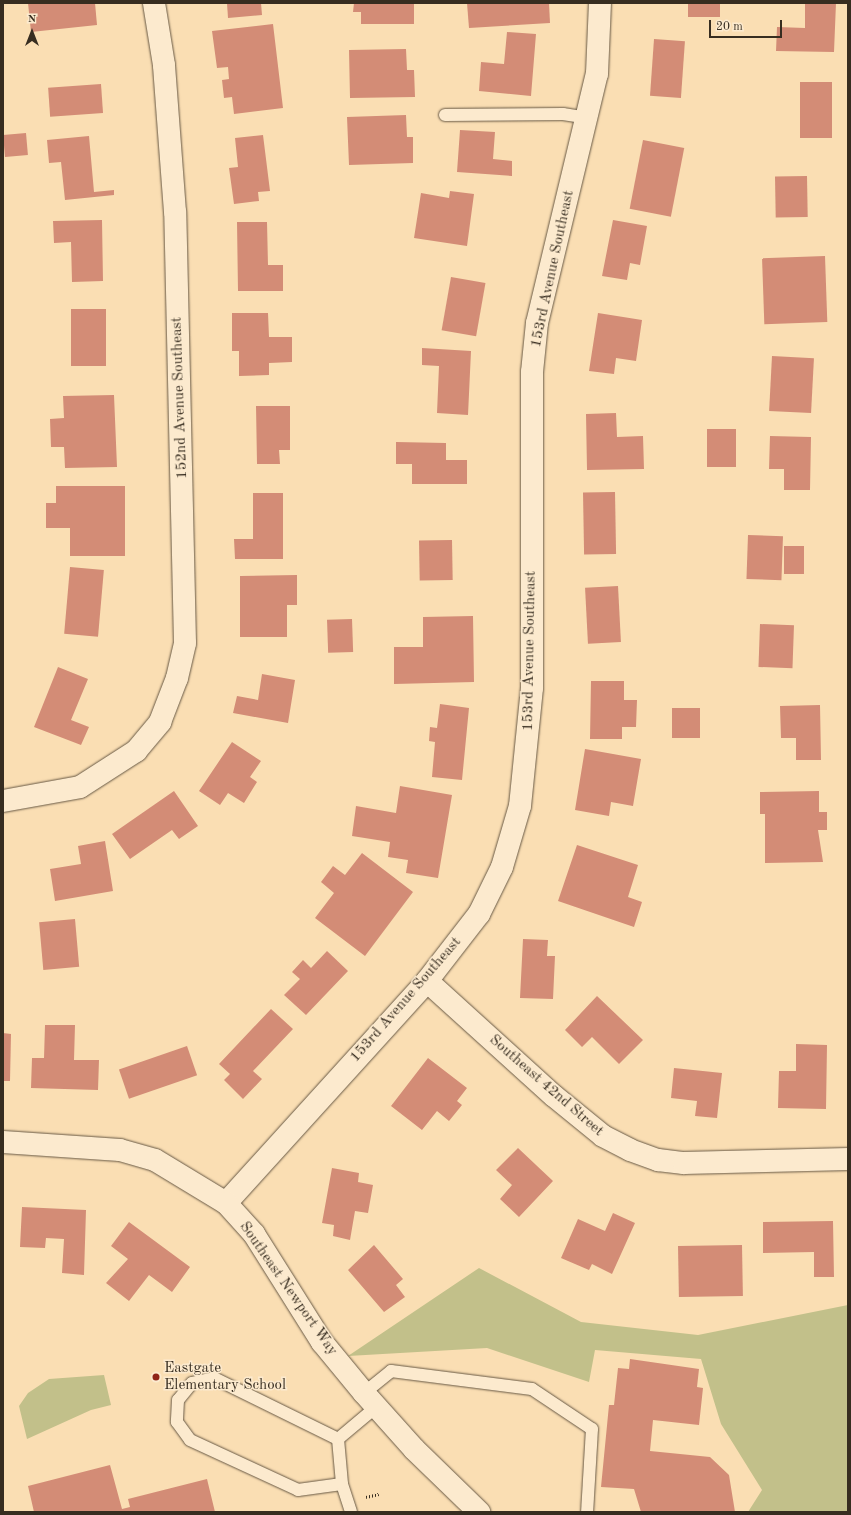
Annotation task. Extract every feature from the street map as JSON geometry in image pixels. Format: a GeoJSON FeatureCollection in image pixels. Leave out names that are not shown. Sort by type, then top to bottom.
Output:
{"type":"FeatureCollection","features":[{"type":"Feature","properties":{"kind":"street","name":"152nd Avenue Southeast"},"geometry":{"type":"LineString","coordinates":[[3,801],[80,787],[112,769],[136,751],[160,722],[177,678],[185,643],[175,212],[164,66],[154,3]]}},
{"type":"Feature","properties":{"kind":"street","name":"153rd Avenue Southeast"},"geometry":{"type":"LineString","coordinates":[[226,1203],[427,981],[479,914],[502,867],[520,806],[532,688],[532,372],[538,323],[588,118],[597,74],[600,3]]}},
{"type":"Feature","properties":{"kind":"street","name":"Southeast 42nd Street"},"geometry":{"type":"LineString","coordinates":[[427,981],[554,1096],[603,1136],[630,1150],[658,1160],[684,1163],[848,1159]]}},
{"type":"Feature","properties":{"kind":"street","name":"Southeast Newport Way"},"geometry":{"type":"LineString","coordinates":[[3,1142],[63,1144],[127,1152],[155,1160],[226,1203],[254,1234],[322,1342],[370,1400],[479,1512]]}},
{"type":"Feature","properties":{"kind":"lane"},"geometry":{"type":"LineString","coordinates":[[445,115],[563,114],[588,118]]}},
{"type":"Feature","properties":{"kind":"lane"},"geometry":{"type":"LineString","coordinates":[[351,1512],[342,1484],[338,1439],[370,1400],[391,1371],[532,1389],[592,1429],[587,1512]]}},
{"type":"Feature","properties":{"kind":"lane"},"geometry":{"type":"LineString","coordinates":[[338,1439],[214,1378],[192,1383],[178,1400],[177,1422],[190,1440],[298,1490],[342,1484]]}},
{"type":"Feature","properties":{"kind":"path"},"geometry":{"type":"LineString","coordinates":[[361,1498],[379,1494]]}},
{"type":"Feature","properties":{"kind":"shaded area"},"geometry":{"type":"Polygon","coordinates":[[[479,1268],[581,1322],[698,1335],[848,1305],[848,1512],[748,1512],[762,1490],[721,1424],[701,1359],[595,1350],[589,1382],[487,1348],[348,1356],[479,1268]]]}},
{"type":"Feature","properties":{"kind":"shaded area"},"geometry":{"type":"Polygon","coordinates":[[[104,1375],[111,1405],[91,1410],[27,1439],[19,1406],[28,1393],[49,1379],[104,1375]]]}},
{"type":"Feature","properties":{"kind":"building"},"geometry":{"type":"Polygon","coordinates":[[[28,3],[95,3],[97,25],[31,32],[28,3]]]}},
{"type":"Feature","properties":{"kind":"building"},"geometry":{"type":"Polygon","coordinates":[[[227,3],[261,3],[262,15],[228,18],[227,3]]]}},
{"type":"Feature","properties":{"kind":"building"},"geometry":{"type":"Polygon","coordinates":[[[354,3],[414,3],[414,24],[361,24],[361,12],[353,12],[354,3]]]}},
{"type":"Feature","properties":{"kind":"building"},"geometry":{"type":"Polygon","coordinates":[[[467,3],[549,3],[550,23],[469,28],[467,3]]]}},
{"type":"Feature","properties":{"kind":"building"},"geometry":{"type":"Polygon","coordinates":[[[688,3],[720,3],[720,17],[688,17],[688,3]]]}},
{"type":"Feature","properties":{"kind":"building"},"geometry":{"type":"Polygon","coordinates":[[[805,3],[836,3],[834,52],[776,51],[777,27],[805,28],[805,3]]]}},
{"type":"Feature","properties":{"kind":"building"},"geometry":{"type":"Polygon","coordinates":[[[273,24],[283,108],[234,114],[232,97],[224,98],[222,80],[229,79],[228,67],[217,68],[212,31],[273,24]]]}},
{"type":"Feature","properties":{"kind":"building"},"geometry":{"type":"Polygon","coordinates":[[[507,32],[536,34],[531,96],[479,91],[481,62],[504,64],[507,32]]]}},
{"type":"Feature","properties":{"kind":"building"},"geometry":{"type":"Polygon","coordinates":[[[654,39],[685,41],[681,98],[650,96],[654,39]]]}},
{"type":"Feature","properties":{"kind":"building"},"geometry":{"type":"Polygon","coordinates":[[[406,49],[407,70],[414,70],[415,97],[350,98],[349,50],[406,49]]]}},
{"type":"Feature","properties":{"kind":"building"},"geometry":{"type":"Polygon","coordinates":[[[800,82],[832,82],[832,138],[800,138],[800,82]]]}},
{"type":"Feature","properties":{"kind":"building"},"geometry":{"type":"Polygon","coordinates":[[[101,84],[103,113],[50,117],[48,88],[101,84]]]}},
{"type":"Feature","properties":{"kind":"building"},"geometry":{"type":"Polygon","coordinates":[[[406,115],[407,137],[413,137],[413,163],[349,165],[347,117],[406,115]]]}},
{"type":"Feature","properties":{"kind":"building"},"geometry":{"type":"Polygon","coordinates":[[[460,130],[495,132],[493,159],[512,161],[512,176],[457,172],[460,130]]]}},
{"type":"Feature","properties":{"kind":"building"},"geometry":{"type":"Polygon","coordinates":[[[26,133],[28,155],[5,157],[3,135],[26,133]]]}},
{"type":"Feature","properties":{"kind":"building"},"geometry":{"type":"Polygon","coordinates":[[[263,135],[270,191],[258,192],[259,201],[234,204],[229,168],[238,167],[235,138],[263,135]]]}},
{"type":"Feature","properties":{"kind":"building"},"geometry":{"type":"Polygon","coordinates":[[[89,136],[94,192],[114,190],[114,195],[65,200],[61,162],[49,163],[47,140],[89,136]]]}},
{"type":"Feature","properties":{"kind":"building"},"geometry":{"type":"Polygon","coordinates":[[[643,140],[684,148],[671,217],[630,209],[643,140]]]}},
{"type":"Feature","properties":{"kind":"building"},"geometry":{"type":"Polygon","coordinates":[[[807,176],[808,217],[776,218],[775,177],[807,176]]]}},
{"type":"Feature","properties":{"kind":"building"},"geometry":{"type":"Polygon","coordinates":[[[450,191],[474,194],[467,246],[414,238],[421,193],[449,198],[450,191]]]}},
{"type":"Feature","properties":{"kind":"building"},"geometry":{"type":"Polygon","coordinates":[[[102,220],[103,281],[72,282],[71,242],[54,243],[53,221],[102,220]]]}},
{"type":"Feature","properties":{"kind":"building"},"geometry":{"type":"Polygon","coordinates":[[[613,220],[647,226],[640,265],[630,263],[627,280],[602,276],[613,220]]]}},
{"type":"Feature","properties":{"kind":"building"},"geometry":{"type":"Polygon","coordinates":[[[237,222],[267,222],[268,265],[283,265],[283,291],[238,291],[237,222]]]}},
{"type":"Feature","properties":{"kind":"building"},"geometry":{"type":"Polygon","coordinates":[[[825,256],[827,322],[764,324],[762,258],[825,256]]]}},
{"type":"Feature","properties":{"kind":"building"},"geometry":{"type":"Polygon","coordinates":[[[451,277],[485,283],[476,336],[442,330],[451,277]]]}},
{"type":"Feature","properties":{"kind":"building"},"geometry":{"type":"Polygon","coordinates":[[[71,309],[106,309],[106,366],[71,366],[71,309]]]}},
{"type":"Feature","properties":{"kind":"building"},"geometry":{"type":"Polygon","coordinates":[[[232,313],[268,313],[269,337],[292,337],[292,362],[269,363],[269,375],[239,376],[239,351],[232,351],[232,313]]]}},
{"type":"Feature","properties":{"kind":"building"},"geometry":{"type":"Polygon","coordinates":[[[598,313],[642,320],[636,361],[616,358],[614,374],[589,371],[598,313]]]}},
{"type":"Feature","properties":{"kind":"building"},"geometry":{"type":"Polygon","coordinates":[[[422,348],[471,351],[468,415],[437,413],[439,366],[422,365],[422,348]]]}},
{"type":"Feature","properties":{"kind":"building"},"geometry":{"type":"Polygon","coordinates":[[[772,356],[814,358],[811,413],[769,411],[772,356]]]}},
{"type":"Feature","properties":{"kind":"building"},"geometry":{"type":"Polygon","coordinates":[[[114,395],[117,467],[65,468],[64,447],[51,447],[50,419],[64,418],[63,396],[114,395]]]}},
{"type":"Feature","properties":{"kind":"building"},"geometry":{"type":"Polygon","coordinates":[[[256,406],[290,406],[290,450],[279,450],[280,464],[257,464],[256,406]]]}},
{"type":"Feature","properties":{"kind":"building"},"geometry":{"type":"Polygon","coordinates":[[[616,413],[617,437],[643,436],[644,469],[587,470],[586,414],[616,413]]]}},
{"type":"Feature","properties":{"kind":"building"},"geometry":{"type":"Polygon","coordinates":[[[707,429],[736,429],[736,467],[707,467],[707,429]]]}},
{"type":"Feature","properties":{"kind":"building"},"geometry":{"type":"Polygon","coordinates":[[[770,436],[811,437],[810,490],[784,490],[784,469],[769,469],[770,436]]]}},
{"type":"Feature","properties":{"kind":"building"},"geometry":{"type":"Polygon","coordinates":[[[396,442],[446,443],[446,460],[467,460],[467,484],[412,484],[412,464],[396,464],[396,442]]]}},
{"type":"Feature","properties":{"kind":"building"},"geometry":{"type":"Polygon","coordinates":[[[56,486],[125,486],[125,556],[70,556],[70,528],[46,528],[46,503],[56,503],[56,486]]]}},
{"type":"Feature","properties":{"kind":"building"},"geometry":{"type":"Polygon","coordinates":[[[615,492],[616,554],[584,555],[583,493],[615,492]]]}},
{"type":"Feature","properties":{"kind":"building"},"geometry":{"type":"Polygon","coordinates":[[[253,493],[283,493],[283,559],[235,559],[234,539],[253,539],[253,493]]]}},
{"type":"Feature","properties":{"kind":"building"},"geometry":{"type":"Polygon","coordinates":[[[748,535],[783,536],[781,580],[746,579],[748,535]]]}},
{"type":"Feature","properties":{"kind":"building"},"geometry":{"type":"Polygon","coordinates":[[[452,540],[453,580],[420,581],[419,541],[452,540]]]}},
{"type":"Feature","properties":{"kind":"building"},"geometry":{"type":"Polygon","coordinates":[[[784,546],[804,546],[804,574],[784,574],[784,546]]]}},
{"type":"Feature","properties":{"kind":"building"},"geometry":{"type":"Polygon","coordinates":[[[70,567],[104,570],[98,637],[64,634],[70,567]]]}},
{"type":"Feature","properties":{"kind":"building"},"geometry":{"type":"Polygon","coordinates":[[[297,575],[297,605],[287,605],[287,637],[240,637],[240,576],[297,575]]]}},
{"type":"Feature","properties":{"kind":"building"},"geometry":{"type":"Polygon","coordinates":[[[618,586],[621,642],[588,644],[585,588],[618,586]]]}},
{"type":"Feature","properties":{"kind":"building"},"geometry":{"type":"Polygon","coordinates":[[[473,616],[474,682],[394,684],[394,647],[423,647],[423,617],[473,616]]]}},
{"type":"Feature","properties":{"kind":"building"},"geometry":{"type":"Polygon","coordinates":[[[352,619],[353,652],[328,653],[327,620],[352,619]]]}},
{"type":"Feature","properties":{"kind":"building"},"geometry":{"type":"Polygon","coordinates":[[[760,624],[794,625],[792,668],[758,667],[760,624]]]}},
{"type":"Feature","properties":{"kind":"building"},"geometry":{"type":"Polygon","coordinates":[[[58,667],[88,679],[71,720],[89,727],[81,745],[34,727],[58,667]]]}},
{"type":"Feature","properties":{"kind":"building"},"geometry":{"type":"Polygon","coordinates":[[[262,674],[295,680],[288,723],[233,713],[237,696],[258,700],[262,674]]]}},
{"type":"Feature","properties":{"kind":"building"},"geometry":{"type":"Polygon","coordinates":[[[591,681],[624,681],[624,700],[637,700],[636,727],[622,727],[622,739],[590,739],[591,681]]]}},
{"type":"Feature","properties":{"kind":"building"},"geometry":{"type":"Polygon","coordinates":[[[440,704],[469,708],[462,780],[432,777],[435,742],[429,741],[430,727],[437,728],[440,704]]]}},
{"type":"Feature","properties":{"kind":"building"},"geometry":{"type":"Polygon","coordinates":[[[820,705],[821,760],[796,760],[796,738],[781,738],[780,706],[820,705]]]}},
{"type":"Feature","properties":{"kind":"building"},"geometry":{"type":"Polygon","coordinates":[[[672,708],[700,708],[700,738],[672,738],[672,708]]]}},
{"type":"Feature","properties":{"kind":"building"},"geometry":{"type":"Polygon","coordinates":[[[232,742],[261,761],[250,777],[257,782],[244,803],[228,793],[220,805],[199,791],[232,742]]]}},
{"type":"Feature","properties":{"kind":"building"},"geometry":{"type":"Polygon","coordinates":[[[585,749],[641,759],[633,806],[611,802],[609,816],[575,810],[585,749]]]}},
{"type":"Feature","properties":{"kind":"building"},"geometry":{"type":"Polygon","coordinates":[[[400,786],[452,795],[438,878],[406,873],[408,860],[388,857],[390,842],[352,836],[356,806],[396,813],[400,786]]]}},
{"type":"Feature","properties":{"kind":"building"},"geometry":{"type":"Polygon","coordinates":[[[174,791],[198,826],[179,839],[172,830],[130,859],[112,834],[174,791]]]}},
{"type":"Feature","properties":{"kind":"building"},"geometry":{"type":"Polygon","coordinates":[[[819,791],[819,812],[827,812],[827,830],[818,830],[823,862],[765,863],[765,814],[760,814],[760,792],[819,791]]]}},
{"type":"Feature","properties":{"kind":"building"},"geometry":{"type":"Polygon","coordinates":[[[105,841],[113,891],[55,901],[50,869],[81,864],[78,846],[105,841]]]}},
{"type":"Feature","properties":{"kind":"building"},"geometry":{"type":"Polygon","coordinates":[[[577,845],[638,865],[628,897],[642,902],[634,927],[558,901],[577,845]]]}},
{"type":"Feature","properties":{"kind":"building"},"geometry":{"type":"Polygon","coordinates":[[[362,853],[413,892],[365,956],[315,918],[334,893],[321,882],[333,866],[345,875],[362,853]]]}},
{"type":"Feature","properties":{"kind":"building"},"geometry":{"type":"Polygon","coordinates":[[[75,919],[79,967],[43,970],[39,922],[75,919]]]}},
{"type":"Feature","properties":{"kind":"building"},"geometry":{"type":"Polygon","coordinates":[[[523,939],[548,940],[547,956],[555,956],[553,999],[520,998],[523,939]]]}},
{"type":"Feature","properties":{"kind":"building"},"geometry":{"type":"Polygon","coordinates":[[[327,951],[348,971],[306,1015],[284,995],[300,979],[292,972],[303,960],[311,968],[327,951]]]}},
{"type":"Feature","properties":{"kind":"building"},"geometry":{"type":"Polygon","coordinates":[[[597,996],[643,1040],[619,1064],[592,1037],[582,1047],[565,1030],[597,996]]]}},
{"type":"Feature","properties":{"kind":"building"},"geometry":{"type":"Polygon","coordinates":[[[271,1009],[293,1029],[253,1071],[262,1079],[243,1099],[224,1080],[230,1074],[219,1064],[271,1009]]]}},
{"type":"Feature","properties":{"kind":"building"},"geometry":{"type":"Polygon","coordinates":[[[45,1025],[75,1025],[74,1060],[99,1060],[98,1090],[31,1088],[32,1058],[44,1058],[45,1025]]]}},
{"type":"Feature","properties":{"kind":"building"},"geometry":{"type":"Polygon","coordinates":[[[3,1033],[11,1034],[10,1081],[3,1081],[3,1033]]]}},
{"type":"Feature","properties":{"kind":"building"},"geometry":{"type":"Polygon","coordinates":[[[796,1044],[827,1045],[826,1109],[778,1108],[779,1071],[796,1071],[796,1044]]]}},
{"type":"Feature","properties":{"kind":"building"},"geometry":{"type":"Polygon","coordinates":[[[187,1046],[197,1075],[129,1099],[119,1069],[187,1046]]]}},
{"type":"Feature","properties":{"kind":"building"},"geometry":{"type":"Polygon","coordinates":[[[428,1058],[467,1088],[457,1101],[462,1105],[449,1121],[437,1111],[422,1130],[391,1106],[428,1058]]]}},
{"type":"Feature","properties":{"kind":"building"},"geometry":{"type":"Polygon","coordinates":[[[674,1068],[722,1073],[717,1118],[695,1116],[697,1101],[671,1098],[674,1068]]]}},
{"type":"Feature","properties":{"kind":"building"},"geometry":{"type":"Polygon","coordinates":[[[518,1148],[553,1181],[519,1217],[500,1199],[512,1185],[496,1170],[518,1148]]]}},
{"type":"Feature","properties":{"kind":"building"},"geometry":{"type":"Polygon","coordinates":[[[332,1168],[359,1173],[358,1182],[373,1185],[368,1213],[355,1211],[350,1240],[333,1236],[334,1225],[322,1223],[332,1168]]]}},
{"type":"Feature","properties":{"kind":"building"},"geometry":{"type":"Polygon","coordinates":[[[22,1207],[86,1210],[84,1275],[62,1273],[64,1239],[46,1238],[45,1248],[20,1247],[22,1207]]]}},
{"type":"Feature","properties":{"kind":"building"},"geometry":{"type":"Polygon","coordinates":[[[613,1213],[635,1223],[612,1274],[592,1264],[589,1270],[561,1258],[578,1219],[605,1231],[613,1213]]]}},
{"type":"Feature","properties":{"kind":"building"},"geometry":{"type":"Polygon","coordinates":[[[833,1221],[834,1277],[814,1277],[814,1252],[763,1253],[763,1222],[833,1221]]]}},
{"type":"Feature","properties":{"kind":"building"},"geometry":{"type":"Polygon","coordinates":[[[129,1222],[190,1267],[172,1292],[149,1275],[129,1301],[106,1283],[128,1259],[111,1246],[129,1222]]]}},
{"type":"Feature","properties":{"kind":"building"},"geometry":{"type":"Polygon","coordinates":[[[374,1245],[403,1279],[396,1285],[405,1297],[384,1312],[348,1270],[374,1245]]]}},
{"type":"Feature","properties":{"kind":"building"},"geometry":{"type":"Polygon","coordinates":[[[742,1245],[743,1296],[679,1297],[678,1246],[742,1245]]]}},
{"type":"Feature","properties":{"kind":"building"},"geometry":{"type":"Polygon","coordinates":[[[630,1359],[699,1369],[697,1387],[703,1388],[699,1425],[653,1420],[650,1451],[710,1457],[729,1475],[735,1512],[641,1512],[634,1489],[601,1487],[609,1405],[614,1405],[618,1368],[629,1369],[630,1359]]]}},
{"type":"Feature","properties":{"kind":"building"},"geometry":{"type":"Polygon","coordinates":[[[110,1465],[122,1509],[130,1507],[128,1499],[207,1479],[215,1512],[34,1512],[28,1486],[110,1465]]]}},
{"type":"Feature","properties":{"kind":"place","name":"Eastgate Elementary School"},"geometry":{"type":"Point","coordinates":[156,1377]}}]}
